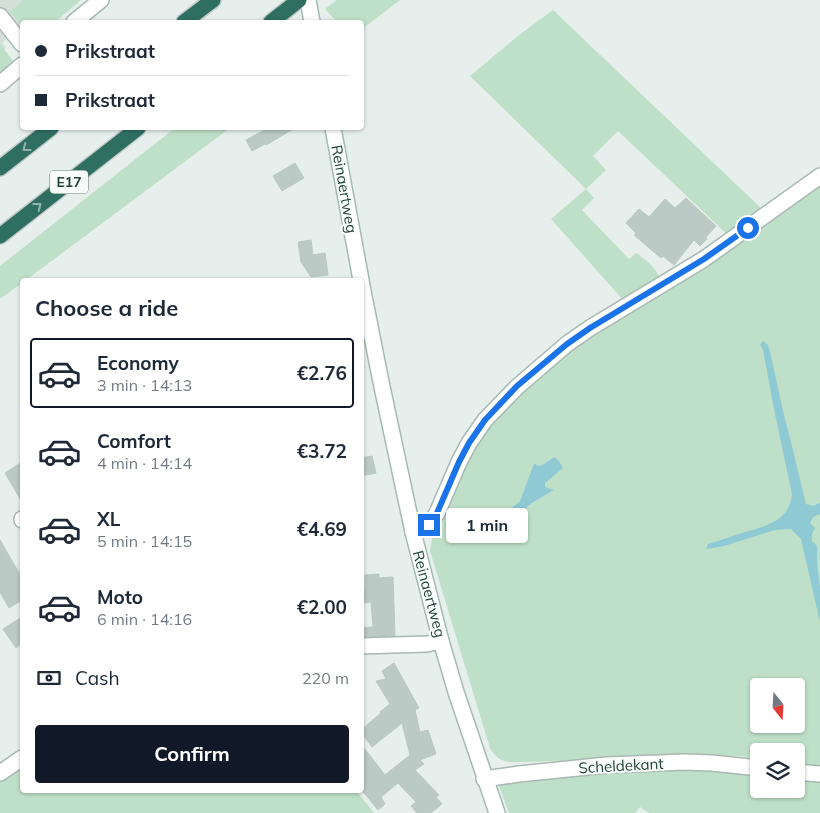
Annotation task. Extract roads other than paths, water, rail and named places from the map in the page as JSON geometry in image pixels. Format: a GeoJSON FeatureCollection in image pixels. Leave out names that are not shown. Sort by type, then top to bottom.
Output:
{"type":"FeatureCollection","features":[{"type":"Feature","properties":{"kind":"highway"},"geometry":{"type":"LineString","coordinates":[[187,20],[213,0]]}},
{"type":"Feature","properties":{"kind":"highway"},"geometry":{"type":"LineString","coordinates":[[274,20],[299,0]]}},
{"type":"Feature","properties":{"kind":"highway"},"geometry":{"type":"LineString","coordinates":[[0,168],[48,130]]}},
{"type":"Feature","properties":{"kind":"highway","name":"E17"},"geometry":{"type":"LineString","coordinates":[[0,236],[135,130]]}},
{"type":"Feature","properties":{"kind":"street"},"geometry":{"type":"LineString","coordinates":[[76,20],[101,0]]}},
{"type":"Feature","properties":{"kind":"street"},"geometry":{"type":"LineString","coordinates":[[308,0],[312,20]]}},
{"type":"Feature","properties":{"kind":"street"},"geometry":{"type":"LineString","coordinates":[[0,16],[20,41]]}},
{"type":"Feature","properties":{"kind":"street"},"geometry":{"type":"LineString","coordinates":[[0,84],[20,67]]}},
{"type":"Feature","properties":{"kind":"street","name":"Reinaertweg"},"geometry":{"type":"LineString","coordinates":[[333,130],[360,278]]}},
{"type":"Feature","properties":{"kind":"street"},"geometry":{"type":"LineString","coordinates":[[413,532],[429,525],[437,513],[469,443],[485,420],[517,386],[567,344],[590,328],[704,259],[820,176]]}},
{"type":"Feature","properties":{"kind":"street","name":"Reinaertweg"},"geometry":{"type":"LineString","coordinates":[[364,296],[413,532],[441,641],[484,779],[497,813]]}},
{"type":"Feature","properties":{"kind":"street"},"geometry":{"type":"LineString","coordinates":[[364,646],[427,644],[441,641]]}},
{"type":"Feature","properties":{"kind":"street"},"geometry":{"type":"LineString","coordinates":[[0,773],[20,759]]}},
{"type":"Feature","properties":{"kind":"street","name":"Scheldekant"},"geometry":{"type":"LineString","coordinates":[[484,779],[608,765],[684,762],[750,767]]}},
{"type":"Feature","properties":{"kind":"street"},"geometry":{"type":"LineString","coordinates":[[805,773],[820,774]]}},
{"type":"Feature","properties":{"kind":"water"},"geometry":{"type":"Polygon","coordinates":[[[763,341],[768,345],[771,356],[806,504],[813,506],[820,503],[820,514],[813,517],[810,523],[815,528],[812,534],[812,541],[817,546],[820,622],[801,539],[791,529],[775,530],[724,546],[706,549],[708,544],[769,524],[782,516],[790,503],[792,494],[763,350],[760,345],[763,341]]]}},
{"type":"Feature","properties":{"kind":"water"},"geometry":{"type":"Polygon","coordinates":[[[554,457],[563,468],[545,483],[545,487],[554,490],[532,503],[504,525],[495,525],[498,519],[520,501],[534,463],[538,466],[554,457]]]}}]}
